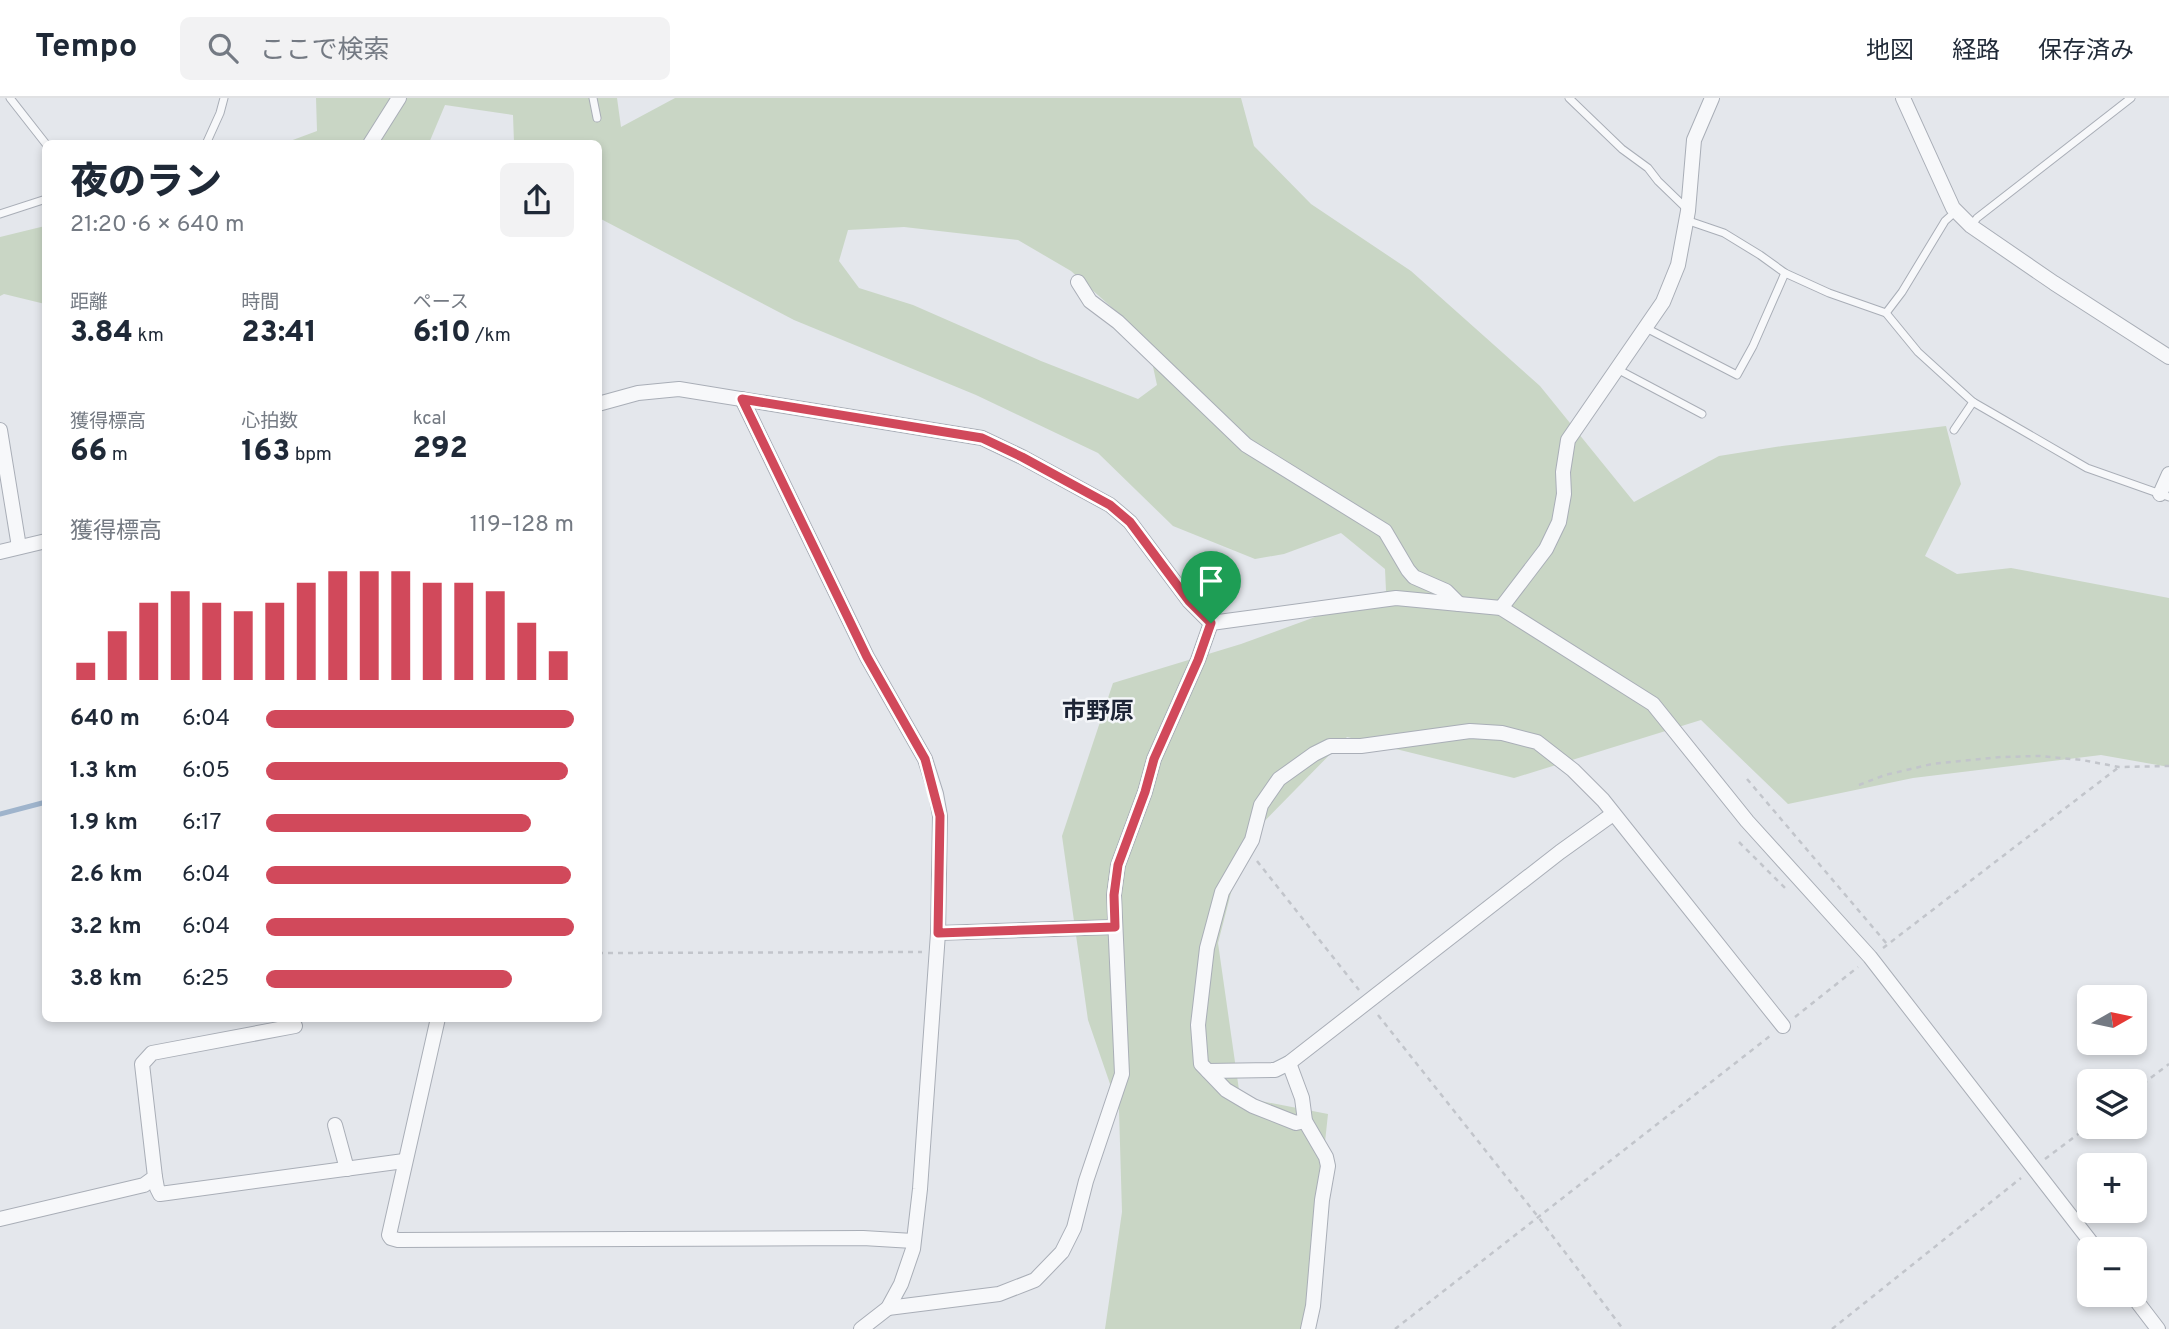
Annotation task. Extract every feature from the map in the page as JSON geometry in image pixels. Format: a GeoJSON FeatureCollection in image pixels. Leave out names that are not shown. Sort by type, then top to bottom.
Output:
{"type":"FeatureCollection","features":[{"type":"Feature","properties":{"kind":"street"},"geometry":{"type":"LineString","coordinates":[[373,140],[399,98]]}},
{"type":"Feature","properties":{"kind":"street"},"geometry":{"type":"LineString","coordinates":[[1501,608],[1546,549],[1559,522],[1569,440],[1663,302],[1678,265],[1687,216],[1694,139],[1712,98]]}},
{"type":"Feature","properties":{"kind":"street"},"geometry":{"type":"LineString","coordinates":[[1903,98],[1953,208],[1971,226],[2169,357]]}},
{"type":"Feature","properties":{"kind":"street"},"geometry":{"type":"LineString","coordinates":[[1078,282],[1090,301],[1118,322],[1246,445],[1385,531],[1414,577],[1446,591],[1459,604]]}},
{"type":"Feature","properties":{"kind":"street"},"geometry":{"type":"LineString","coordinates":[[602,403],[638,393],[679,390],[982,438],[1110,505],[1130,522],[1189,601],[1211,623]]}},
{"type":"Feature","properties":{"kind":"street"},"geometry":{"type":"LineString","coordinates":[[742,399],[867,657],[925,759],[940,816],[938,933],[920,1189],[913,1241],[901,1284],[888,1308],[861,1329]]}},
{"type":"Feature","properties":{"kind":"street"},"geometry":{"type":"LineString","coordinates":[[0,430],[19,547]]}},
{"type":"Feature","properties":{"kind":"street"},"geometry":{"type":"LineString","coordinates":[[2164,495],[2169,474]]}},
{"type":"Feature","properties":{"kind":"street"},"geometry":{"type":"LineString","coordinates":[[0,552],[42,542]]}},
{"type":"Feature","properties":{"kind":"street"},"geometry":{"type":"LineString","coordinates":[[1211,623],[1396,598],[1501,608],[1653,705],[1748,821],[1870,957],[2087,1237]]}},
{"type":"Feature","properties":{"kind":"street"},"geometry":{"type":"LineString","coordinates":[[888,1308],[999,1294],[1035,1279],[1062,1252],[1074,1228],[1086,1181],[1122,1074],[1114,895],[1118,865],[1154,759],[1198,660],[1211,623]]}},
{"type":"Feature","properties":{"kind":"street"},"geometry":{"type":"LineString","coordinates":[[1305,1121],[1296,1123],[1253,1106],[1226,1090],[1201,1064],[1198,1025],[1207,948],[1222,892],[1252,840],[1261,806],[1279,779],[1330,746],[1361,746],[1470,731],[1502,733],[1537,742],[1573,770],[1603,800],[1783,1026]]}},
{"type":"Feature","properties":{"kind":"street"},"geometry":{"type":"LineString","coordinates":[[1209,1071],[1275,1070],[1289,1063],[1560,852],[1613,814]]}},
{"type":"Feature","properties":{"kind":"street"},"geometry":{"type":"LineString","coordinates":[[938,933],[1115,927]]}},
{"type":"Feature","properties":{"kind":"street"},"geometry":{"type":"LineString","coordinates":[[437,1022],[404,1161],[389,1235],[391,1238],[863,1238],[913,1241]]}},
{"type":"Feature","properties":{"kind":"street"},"geometry":{"type":"LineString","coordinates":[[295,1026],[152,1053],[142,1064],[157,1188],[160,1194],[404,1161]]}},
{"type":"Feature","properties":{"kind":"street"},"geometry":{"type":"LineString","coordinates":[[1289,1063],[1302,1098],[1305,1121],[1326,1157],[1328,1166],[1322,1200],[1316,1282],[1308,1329]]}},
{"type":"Feature","properties":{"kind":"street"},"geometry":{"type":"LineString","coordinates":[[335,1125],[347,1169]]}},
{"type":"Feature","properties":{"kind":"street"},"geometry":{"type":"LineString","coordinates":[[0,1219],[144,1185],[156,1177]]}},
{"type":"Feature","properties":{"kind":"street"},"geometry":{"type":"LineString","coordinates":[[2141,1307],[2158,1329]]}},
{"type":"Feature","properties":{"kind":"lane"},"geometry":{"type":"LineString","coordinates":[[10,98],[43,140]]}},
{"type":"Feature","properties":{"kind":"lane"},"geometry":{"type":"LineString","coordinates":[[208,140],[224,98]]}},
{"type":"Feature","properties":{"kind":"lane"},"geometry":{"type":"LineString","coordinates":[[593,98],[597,118]]}},
{"type":"Feature","properties":{"kind":"lane"},"geometry":{"type":"LineString","coordinates":[[1569,98],[1622,149],[1648,167],[1687,216],[1724,233],[1785,273],[1829,293],[1886,313],[1918,352],[1973,402],[2087,468],[2164,495]]}},
{"type":"Feature","properties":{"kind":"lane"},"geometry":{"type":"LineString","coordinates":[[1971,226],[1977,218],[2131,98]]}},
{"type":"Feature","properties":{"kind":"lane"},"geometry":{"type":"LineString","coordinates":[[0,214],[42,200]]}},
{"type":"Feature","properties":{"kind":"lane"},"geometry":{"type":"LineString","coordinates":[[1886,313],[1945,222],[1956,211]]}},
{"type":"Feature","properties":{"kind":"lane"},"geometry":{"type":"LineString","coordinates":[[1646,328],[1737,376],[1754,346],[1785,273]]}},
{"type":"Feature","properties":{"kind":"lane"},"geometry":{"type":"LineString","coordinates":[[1617,369],[1702,414]]}},
{"type":"Feature","properties":{"kind":"lane"},"geometry":{"type":"LineString","coordinates":[[1954,430],[1973,402]]}},
{"type":"Feature","properties":{"kind":"path"},"geometry":{"type":"LineString","coordinates":[[1859,785],[1885,775],[1932,764],[2001,757],[2054,758],[2119,767],[2169,766]]}},
{"type":"Feature","properties":{"kind":"path"},"geometry":{"type":"LineString","coordinates":[[1395,1329],[1870,957],[2119,767]]}},
{"type":"Feature","properties":{"kind":"path"},"geometry":{"type":"LineString","coordinates":[[1747,779],[1887,944]]}},
{"type":"Feature","properties":{"kind":"path"},"geometry":{"type":"LineString","coordinates":[[1257,861],[1539,1218],[1623,1329]]}},
{"type":"Feature","properties":{"kind":"path"},"geometry":{"type":"LineString","coordinates":[[602,953],[936,952]]}},
{"type":"Feature","properties":{"kind":"path"},"geometry":{"type":"LineString","coordinates":[[2147,1081],[2169,1064]]}},
{"type":"Feature","properties":{"kind":"path"},"geometry":{"type":"LineString","coordinates":[[1832,1329],[2077,1135]]}},
{"type":"Feature","properties":{"kind":"green space"},"geometry":{"type":"Polygon","coordinates":[[[316,98],[617,98],[621,127],[675,98],[1241,98],[1254,146],[1311,204],[1411,271],[1540,386],[1634,502],[1719,456],[1946,426],[1961,484],[1925,556],[1957,574],[2011,568],[2169,598],[2169,767],[2101,755],[1913,778],[1788,804],[1701,720],[1514,778],[1347,737],[1244,842],[1218,943],[1240,1097],[1328,1114],[1305,1329],[1105,1329],[1122,1212],[1119,1110],[1088,1020],[1062,836],[1113,683],[1241,644],[1386,591],[1385,569],[1341,533],[1284,554],[1255,559],[1173,526],[1098,453],[976,395],[794,320],[602,220],[602,140],[514,140],[513,115],[445,105],[430,140],[293,140],[317,131],[316,98]],[[904,227],[848,230],[839,261],[859,288],[913,305],[1041,361],[1138,399],[1157,385],[1147,339],[1071,271],[1018,240],[904,227]]]}},
{"type":"Feature","properties":{"kind":"green space"},"geometry":{"type":"Polygon","coordinates":[[[42,227],[42,303],[4,294],[0,296],[0,237],[42,227]]]}},
{"type":"Feature","properties":{"kind":"waterway"},"geometry":{"type":"LineString","coordinates":[[0,814],[42,803]]}},
{"type":"Feature","properties":{"kind":"district","name":"市野原"},"geometry":{"type":"Point","coordinates":[1098,713]}},
{"type":"Feature","properties":{"kind":"route"},"geometry":{"type":"LineString","coordinates":[[742,399],[982,438],[1022,457],[1110,505],[1130,522],[1189,601],[1211,623],[1198,660],[1154,759],[1118,865],[1114,895],[1115,927],[938,933],[940,816],[925,759],[867,657],[742,399]]}}]}
